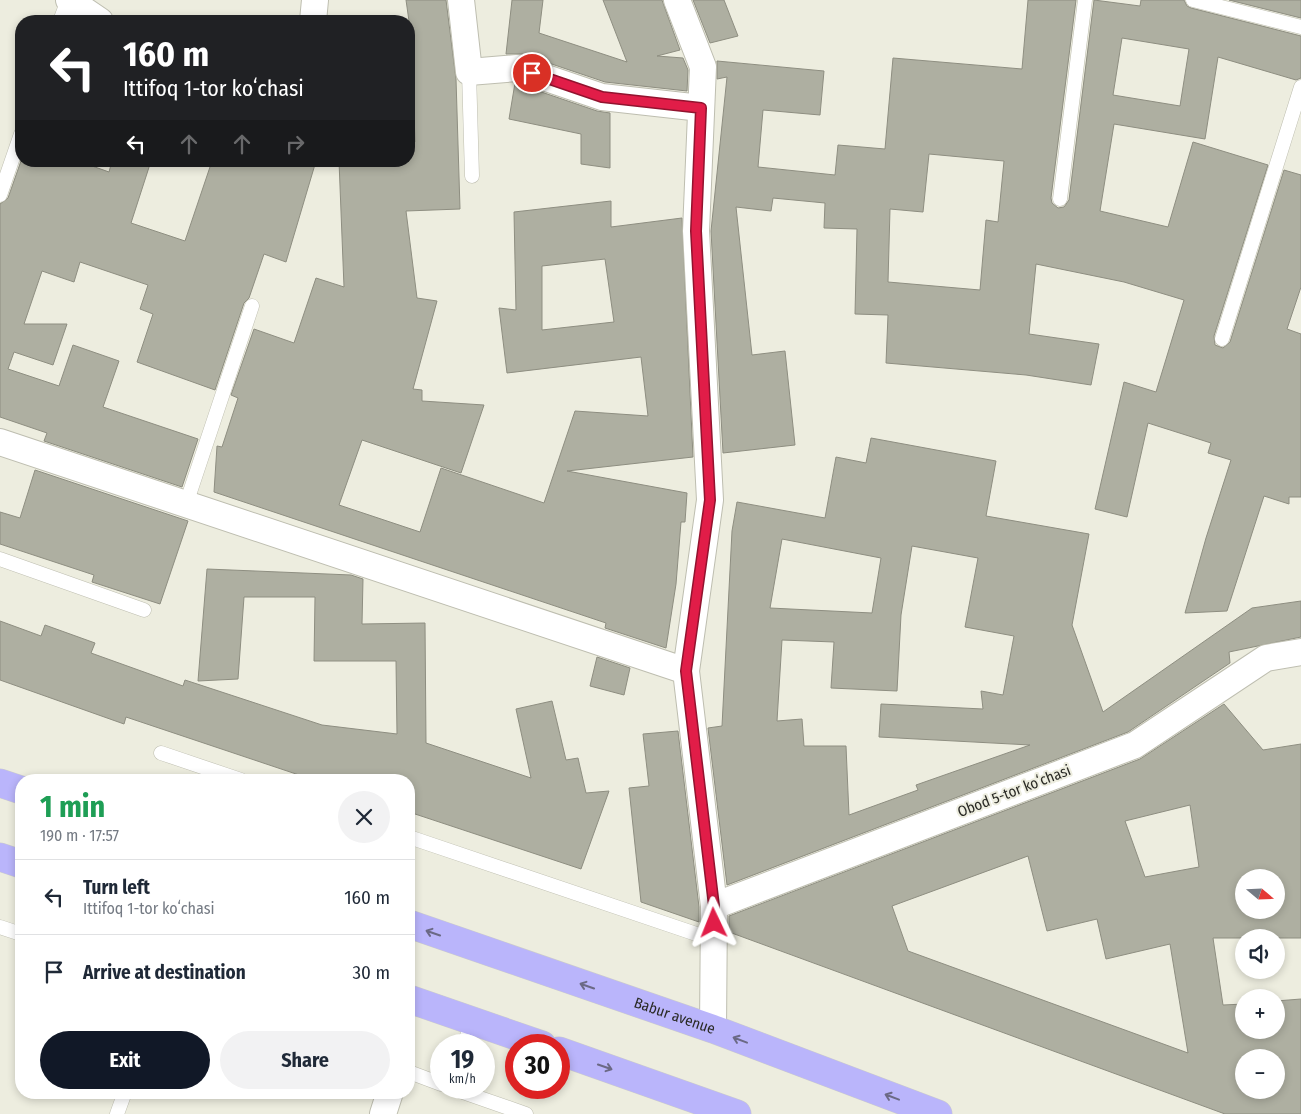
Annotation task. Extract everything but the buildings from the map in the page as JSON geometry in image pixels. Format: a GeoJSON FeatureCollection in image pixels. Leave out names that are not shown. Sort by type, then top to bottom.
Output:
{"type":"FeatureCollection","features":[{"type":"Feature","properties":{"kind":"main road"},"geometry":{"type":"LineString","coordinates":[[0,783],[15,788]]}},
{"type":"Feature","properties":{"kind":"main road"},"geometry":{"type":"LineString","coordinates":[[0,857],[15,862]]}},
{"type":"Feature","properties":{"kind":"main road","name":"Babur avenue"},"geometry":{"type":"LineString","coordinates":[[415,926],[713,1029],[938,1114]]}},
{"type":"Feature","properties":{"kind":"main road"},"geometry":{"type":"LineString","coordinates":[[415,1002],[468,1033],[505,1039]]}},
{"type":"Feature","properties":{"kind":"main road"},"geometry":{"type":"LineString","coordinates":[[570,1056],[689,1105],[737,1114]]}},
{"type":"Feature","properties":{"kind":"street"},"geometry":{"type":"LineString","coordinates":[[68,0],[91,15]]}},
{"type":"Feature","properties":{"kind":"street"},"geometry":{"type":"LineString","coordinates":[[314,15],[315,0]]}},
{"type":"Feature","properties":{"kind":"street"},"geometry":{"type":"LineString","coordinates":[[461,0],[468,72],[517,68],[602,97],[701,108]]}},
{"type":"Feature","properties":{"kind":"street"},"geometry":{"type":"LineString","coordinates":[[677,0],[703,67],[696,231],[710,500],[686,671],[714,906],[713,1029]]}},
{"type":"Feature","properties":{"kind":"street"},"geometry":{"type":"LineString","coordinates":[[0,442],[686,671]]}},
{"type":"Feature","properties":{"kind":"street","name":"Obod 5-tor koʻchasi"},"geometry":{"type":"LineString","coordinates":[[714,906],[1135,745],[1266,658],[1301,652]]}},
{"type":"Feature","properties":{"kind":"street"},"geometry":{"type":"LineString","coordinates":[[383,1114],[388,1099]]}},
{"type":"Feature","properties":{"kind":"lane"},"geometry":{"type":"LineString","coordinates":[[62,15],[68,0]]}},
{"type":"Feature","properties":{"kind":"lane"},"geometry":{"type":"LineString","coordinates":[[1060,199],[1085,0]]}},
{"type":"Feature","properties":{"kind":"lane"},"geometry":{"type":"LineString","coordinates":[[1193,0],[1301,27]]}},
{"type":"Feature","properties":{"kind":"lane"},"geometry":{"type":"LineString","coordinates":[[468,72],[472,176]]}},
{"type":"Feature","properties":{"kind":"lane"},"geometry":{"type":"LineString","coordinates":[[1222,339],[1301,87]]}},
{"type":"Feature","properties":{"kind":"lane"},"geometry":{"type":"LineString","coordinates":[[0,195],[15,151]]}},
{"type":"Feature","properties":{"kind":"lane"},"geometry":{"type":"LineString","coordinates":[[186,504],[252,306]]}},
{"type":"Feature","properties":{"kind":"lane"},"geometry":{"type":"LineString","coordinates":[[0,559],[144,610]]}},
{"type":"Feature","properties":{"kind":"lane"},"geometry":{"type":"LineString","coordinates":[[161,753],[223,774]]}},
{"type":"Feature","properties":{"kind":"lane"},"geometry":{"type":"LineString","coordinates":[[415,839],[714,940]]}},
{"type":"Feature","properties":{"kind":"lane"},"geometry":{"type":"LineString","coordinates":[[0,927],[15,932]]}},
{"type":"Feature","properties":{"kind":"lane"},"geometry":{"type":"LineString","coordinates":[[415,1074],[430,1080]]}},
{"type":"Feature","properties":{"kind":"lane"},"geometry":{"type":"LineString","coordinates":[[118,1114],[123,1099]]}},
{"type":"Feature","properties":{"kind":"lane"},"geometry":{"type":"LineString","coordinates":[[483,1099],[526,1114]]}},
{"type":"Feature","properties":{"kind":"route"},"geometry":{"type":"LineString","coordinates":[[532,73],[602,97],[644,104],[701,108],[696,231],[710,500],[686,671],[714,906],[714,923]]}}]}
